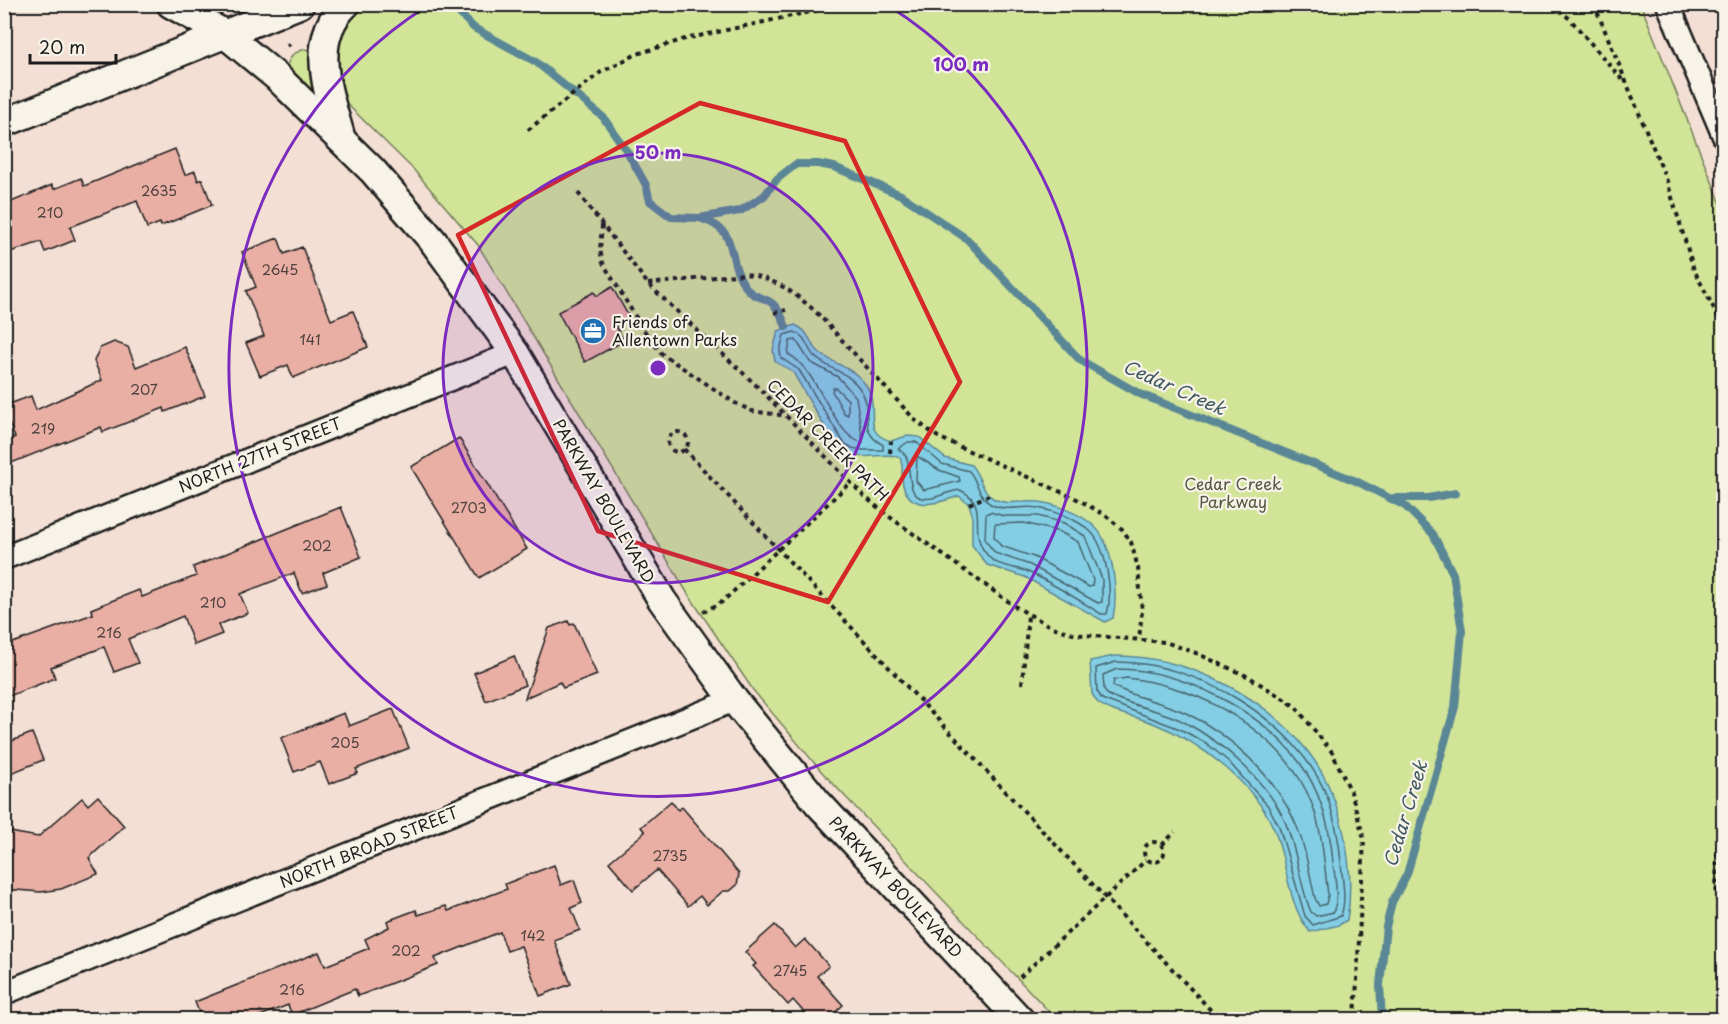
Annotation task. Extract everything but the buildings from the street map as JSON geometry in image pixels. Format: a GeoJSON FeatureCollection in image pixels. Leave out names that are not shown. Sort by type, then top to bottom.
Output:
{"type":"FeatureCollection","features":[{"type":"Feature","properties":{"kind":"street","name":"PARKWAY BOULEVARD"},"geometry":{"type":"LineString","coordinates":[[171,4],[225,34],[277,77],[342,139],[434,241],[515,353],[662,600],[734,700],[818,803],[1020,1020]]}},
{"type":"Feature","properties":{"kind":"street"},"geometry":{"type":"LineString","coordinates":[[4,123],[300,4]]}},
{"type":"Feature","properties":{"kind":"street"},"geometry":{"type":"LineString","coordinates":[[342,139],[322,54],[328,29],[346,4]]}},
{"type":"Feature","properties":{"kind":"street"},"geometry":{"type":"LineString","coordinates":[[1668,4],[1724,136]]}},
{"type":"Feature","properties":{"kind":"street","name":"NORTH 27TH STREET"},"geometry":{"type":"LineString","coordinates":[[4,558],[515,353]]}},
{"type":"Feature","properties":{"kind":"street","name":"NORTH BROAD STREET"},"geometry":{"type":"LineString","coordinates":[[4,993],[734,700]]}},
{"type":"Feature","properties":{"kind":"path"},"geometry":{"type":"LineString","coordinates":[[528,130],[601,72],[637,54],[685,39],[847,4]]}},
{"type":"Feature","properties":{"kind":"path"},"geometry":{"type":"LineString","coordinates":[[1552,4],[1570,19],[1627,85]]}},
{"type":"Feature","properties":{"kind":"path"},"geometry":{"type":"LineString","coordinates":[[1594,4],[1667,182],[1694,270],[1724,328]]}},
{"type":"Feature","properties":{"kind":"path","name":"CEDAR CREEK PATH"},"geometry":{"type":"LineString","coordinates":[[578,193],[648,284],[788,416],[851,482],[887,515],[1028,616],[1073,634],[1165,642],[1249,677],[1294,706],[1332,752],[1352,792],[1364,839],[1356,1020]]}},
{"type":"Feature","properties":{"kind":"path"},"geometry":{"type":"LineString","coordinates":[[602,225],[600,250],[603,262],[643,329],[662,354],[735,403],[752,411],[788,416]]}},
{"type":"Feature","properties":{"kind":"path"},"geometry":{"type":"LineString","coordinates":[[648,284],[744,274],[758,276],[780,285],[804,300],[877,376],[915,420],[938,437],[1077,499],[1105,515],[1122,529],[1131,542],[1138,568],[1143,611],[1139,639]]}},
{"type":"Feature","properties":{"kind":"path"},"geometry":{"type":"LineString","coordinates":[[774,313],[786,310]]}},
{"type":"Feature","properties":{"kind":"path"},"geometry":{"type":"LineString","coordinates":[[676,432],[685,435],[688,441],[684,449],[679,452],[670,448],[670,436],[676,432]]}},
{"type":"Feature","properties":{"kind":"path"},"geometry":{"type":"LineString","coordinates":[[890,453],[891,441]]}},
{"type":"Feature","properties":{"kind":"path"},"geometry":{"type":"LineString","coordinates":[[684,449],[1220,1020]]}},
{"type":"Feature","properties":{"kind":"path"},"geometry":{"type":"LineString","coordinates":[[703,612],[722,602],[851,482]]}},
{"type":"Feature","properties":{"kind":"path"},"geometry":{"type":"LineString","coordinates":[[969,504],[989,495]]}},
{"type":"Feature","properties":{"kind":"path"},"geometry":{"type":"LineString","coordinates":[[1022,684],[1028,616]]}},
{"type":"Feature","properties":{"kind":"path"},"geometry":{"type":"LineString","coordinates":[[1724,808],[1716,861],[1716,895],[1724,959]]}},
{"type":"Feature","properties":{"kind":"path"},"geometry":{"type":"LineString","coordinates":[[1162,845],[1175,832]]}},
{"type":"Feature","properties":{"kind":"path"},"geometry":{"type":"LineString","coordinates":[[1155,842],[1162,845],[1164,854],[1161,860],[1152,863],[1146,860],[1143,853],[1145,846],[1155,842]]}},
{"type":"Feature","properties":{"kind":"path"},"geometry":{"type":"LineString","coordinates":[[1020,977],[1146,860]]}},
{"type":"Feature","properties":{"kind":"path"},"geometry":{"type":"LineString","coordinates":[[1248,1020],[1258,1016],[1281,1020]]}},
{"type":"Feature","properties":{"kind":"highlighted area"},"geometry":{"type":"Polygon","coordinates":[[[700,103],[845,141],[960,382],[828,602],[598,531],[458,235],[700,103]]]}},
{"type":"Feature","properties":{"kind":"green space","name":"Cedar Creek Parkway"},"geometry":{"type":"Polygon","coordinates":[[[360,4],[1641,5],[1723,209],[1723,1019],[1056,1019],[822,772],[753,690],[688,594],[478,245],[414,170],[346,103],[335,82],[337,36],[350,12],[360,4]]]}},
{"type":"Feature","properties":{"kind":"green space"},"geometry":{"type":"Polygon","coordinates":[[[304,49],[314,51],[318,92],[315,94],[286,66],[293,54],[304,49]]]}},
{"type":"Feature","properties":{"kind":"water"},"geometry":{"type":"Polygon","coordinates":[[[795,325],[804,330],[815,348],[825,357],[853,372],[865,383],[872,399],[873,427],[882,437],[891,441],[907,436],[919,437],[945,458],[971,465],[987,492],[994,499],[1005,502],[1040,502],[1054,505],[1076,514],[1094,526],[1106,545],[1113,570],[1115,596],[1113,618],[1105,622],[1025,577],[987,565],[972,545],[972,514],[969,504],[959,496],[927,504],[912,500],[903,485],[900,457],[894,455],[856,456],[843,449],[819,418],[792,372],[775,361],[773,350],[778,331],[795,325]]]}},
{"type":"Feature","properties":{"kind":"water"},"geometry":{"type":"Polygon","coordinates":[[[1114,656],[1169,663],[1196,671],[1247,697],[1291,732],[1320,770],[1338,811],[1344,833],[1350,878],[1347,920],[1339,925],[1310,932],[1296,908],[1274,829],[1253,796],[1223,766],[1206,752],[1171,731],[1111,710],[1098,703],[1092,694],[1090,661],[1114,656]]]}},
{"type":"Feature","properties":{"kind":"waterway","name":"Cedar Creek"},"geometry":{"type":"LineString","coordinates":[[450,4],[474,28],[536,62],[603,117],[628,153],[646,185],[650,201],[671,217],[699,218],[740,211],[764,196],[777,179],[796,164],[834,167],[901,195],[967,239],[1080,360],[1140,394],[1356,481],[1405,506],[1433,534],[1453,574],[1462,631],[1455,707],[1407,874],[1392,902],[1386,927],[1380,985],[1382,1020]]}},
{"type":"Feature","properties":{"kind":"waterway"},"geometry":{"type":"LineString","coordinates":[[702,219],[714,224],[722,231],[731,246],[735,265],[745,286],[750,292],[771,302],[781,315],[786,327]]}},
{"type":"Feature","properties":{"kind":"waterway"},"geometry":{"type":"LineString","coordinates":[[1394,498],[1428,498],[1456,493]]}},
{"type":"Feature","properties":{"kind":"place","name":"Friends of Allentown Parks"},"geometry":{"type":"Point","coordinates":[593,331]}}]}
